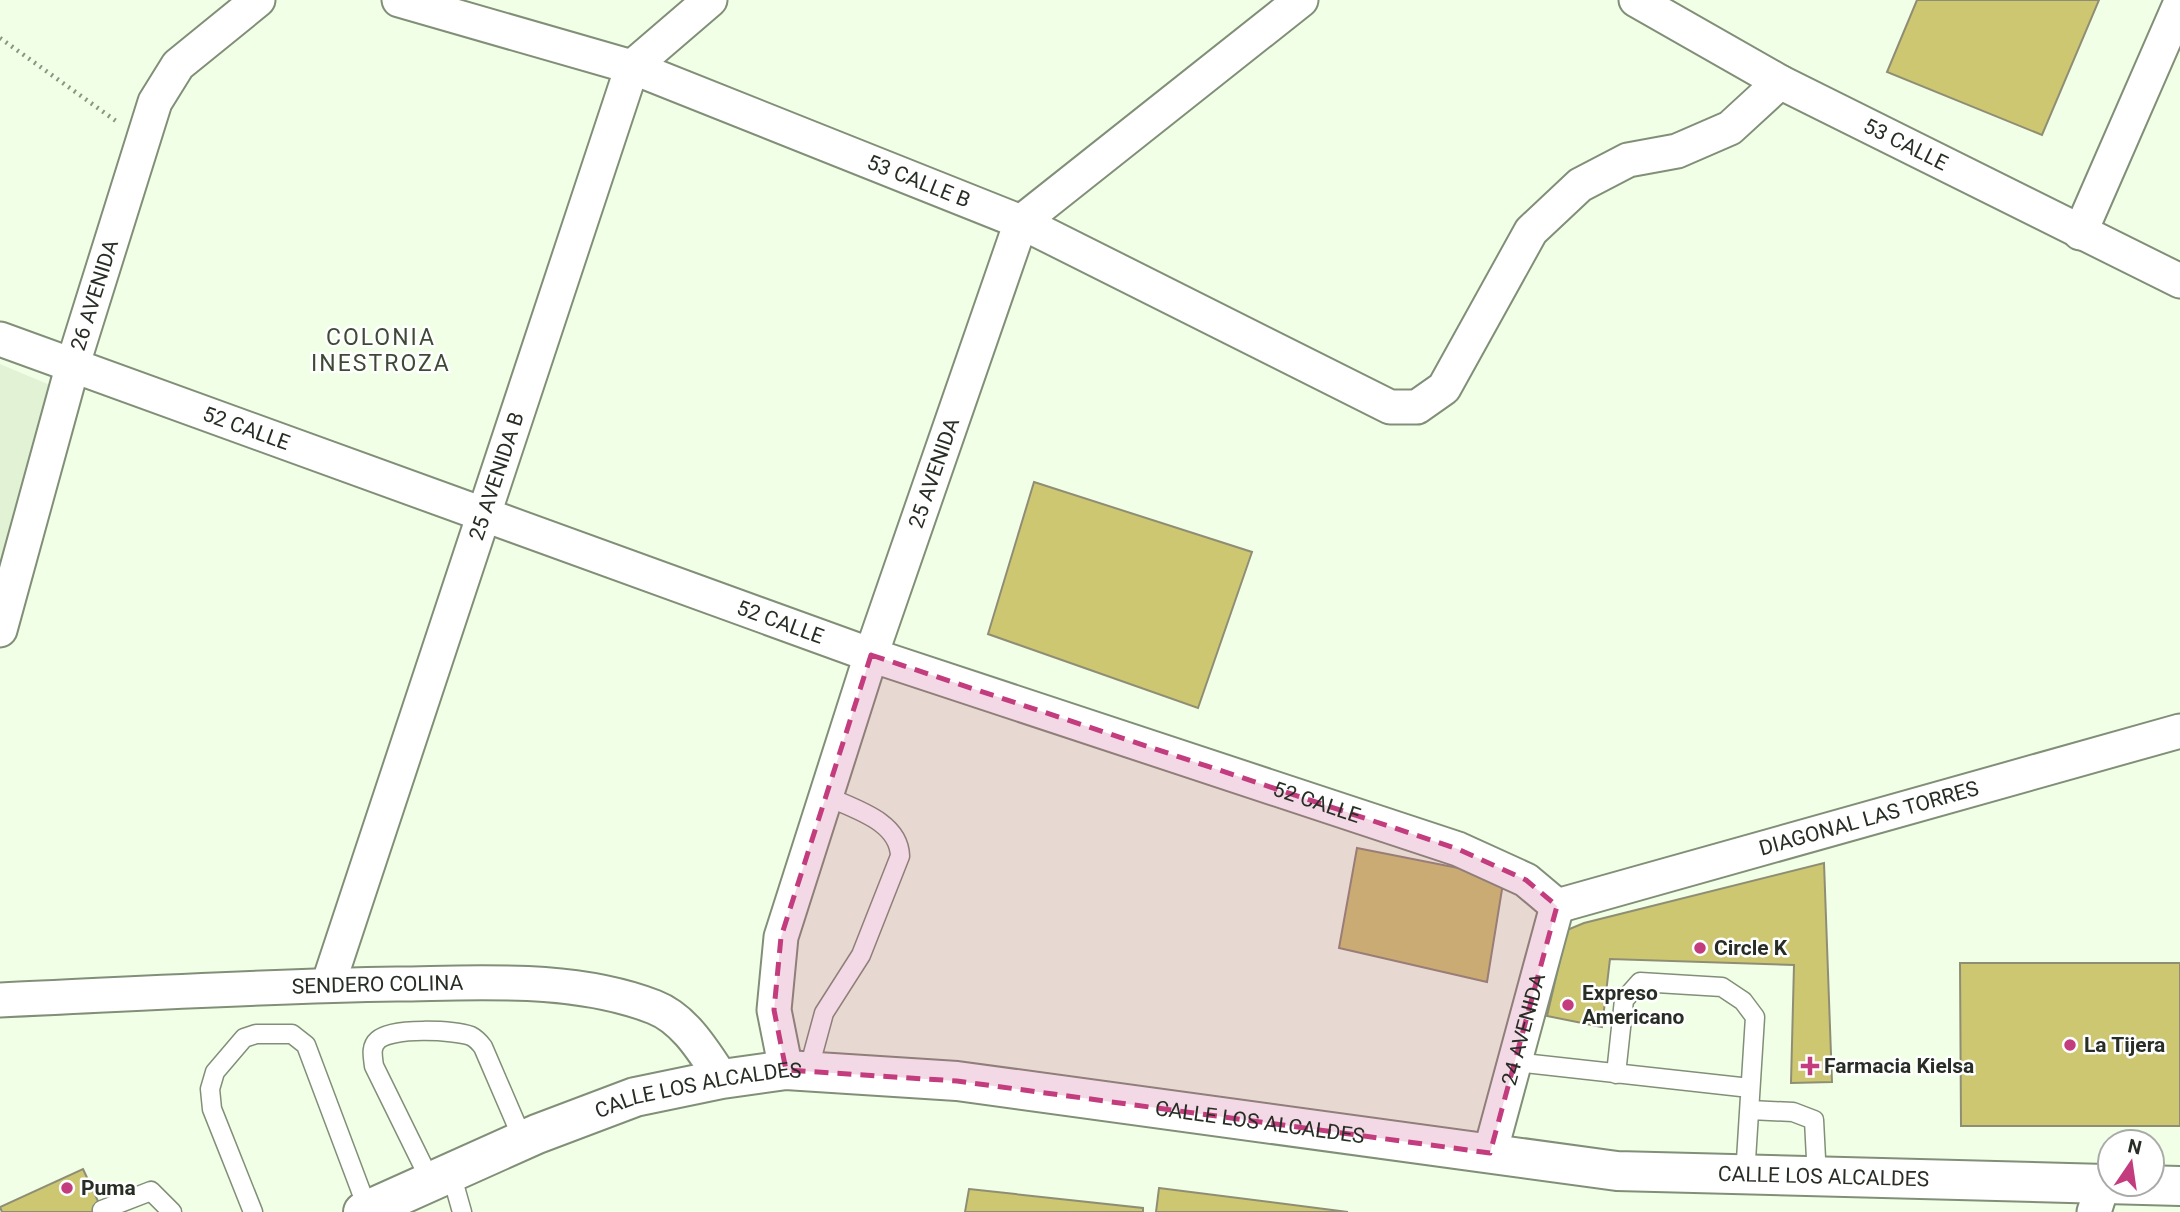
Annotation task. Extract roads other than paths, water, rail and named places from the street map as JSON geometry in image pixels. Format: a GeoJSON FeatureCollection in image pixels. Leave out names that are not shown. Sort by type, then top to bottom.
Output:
{"type":"FeatureCollection","features":[{"type":"Feature","properties":{"kind":"main road","name":"CALLE LOS ALCALDES"},"geometry":{"type":"LineString","coordinates":[[366,1211],[523,1140],[635,1097],[722,1079],[797,1071],[957,1082],[1617,1171],[1818,1178],[2096,1198]]}},
{"type":"Feature","properties":{"kind":"street","name":"26 AVENIDA"},"geometry":{"type":"LineString","coordinates":[[0,630],[73,364],[155,102],[178,65],[258,0]]}},
{"type":"Feature","properties":{"kind":"street","name":"53 CALLE B"},"geometry":{"type":"LineString","coordinates":[[399,0],[632,67],[1021,222],[1390,407],[1417,407],[1444,388],[1531,231],[1580,186],[1628,160],[1677,151],[1730,128],[1780,82]]}},
{"type":"Feature","properties":{"kind":"street"},"geometry":{"type":"LineString","coordinates":[[632,67],[710,0]]}},
{"type":"Feature","properties":{"kind":"street"},"geometry":{"type":"LineString","coordinates":[[1021,222],[1301,0]]}},
{"type":"Feature","properties":{"kind":"street","name":"53 CALLE"},"geometry":{"type":"LineString","coordinates":[[1636,0],[1780,82],[2180,281]]}},
{"type":"Feature","properties":{"kind":"street"},"geometry":{"type":"LineString","coordinates":[[2080,233],[2180,4]]}},
{"type":"Feature","properties":{"kind":"street","name":"25 AVENIDA B"},"geometry":{"type":"LineString","coordinates":[[328,985],[481,516],[632,67]]}},
{"type":"Feature","properties":{"kind":"street","name":"25 AVENIDA"},"geometry":{"type":"LineString","coordinates":[[797,1071],[774,1010],[781,937],[871,655],[1021,222]]}},
{"type":"Feature","properties":{"kind":"street","name":"52 CALLE"},"geometry":{"type":"LineString","coordinates":[[0,339],[481,516],[871,655],[1458,849],[1526,880],[1557,905]]}},
{"type":"Feature","properties":{"kind":"street","name":"DIAGONAL LAS TORRES"},"geometry":{"type":"LineString","coordinates":[[1557,905],[2180,731]]}},
{"type":"Feature","properties":{"kind":"street","name":"24 AVENIDA"},"geometry":{"type":"LineString","coordinates":[[1490,1153],[1557,905]]}},
{"type":"Feature","properties":{"kind":"street","name":"SENDERO COLINA"},"geometry":{"type":"LineString","coordinates":[[0,1000],[328,985],[510,982],[611,993],[657,1007],[691,1034],[722,1079]]}},
{"type":"Feature","properties":{"kind":"lane"},"geometry":{"type":"LineString","coordinates":[[797,1071],[824,1013],[861,955],[900,856],[900,841],[892,831],[872,817],[826,796]]}},
{"type":"Feature","properties":{"kind":"lane"},"geometry":{"type":"LineString","coordinates":[[1616,1074],[1624,1000],[1640,982],[1721,987],[1743,1001],[1755,1017],[1745,1175]]}},
{"type":"Feature","properties":{"kind":"lane"},"geometry":{"type":"LineString","coordinates":[[462,1212],[374,1066],[372,1052],[378,1040],[391,1033],[430,1031],[473,1037],[483,1047],[523,1140]]}},
{"type":"Feature","properties":{"kind":"lane"},"geometry":{"type":"LineString","coordinates":[[253,1212],[212,1110],[209,1089],[215,1072],[244,1038],[275,1032],[292,1034],[306,1045],[366,1211]]}},
{"type":"Feature","properties":{"kind":"lane"},"geometry":{"type":"LineString","coordinates":[[1515,1062],[1750,1088]]}},
{"type":"Feature","properties":{"kind":"lane"},"geometry":{"type":"LineString","coordinates":[[1750,1110],[1793,1112],[1814,1120],[1818,1178]]}},
{"type":"Feature","properties":{"kind":"lane"},"geometry":{"type":"LineString","coordinates":[[102,1210],[151,1191],[172,1212]]}},
{"type":"Feature","properties":{"kind":"place","name":"Circle K"},"geometry":{"type":"Point","coordinates":[1700,948]}},
{"type":"Feature","properties":{"kind":"place","name":"Expreso Americano"},"geometry":{"type":"Point","coordinates":[1568,1005]}},
{"type":"Feature","properties":{"kind":"place","name":"La Tijera"},"geometry":{"type":"Point","coordinates":[2070,1045]}},
{"type":"Feature","properties":{"kind":"place","name":"Farmacia Kielsa"},"geometry":{"type":"Point","coordinates":[1810,1066]}},
{"type":"Feature","properties":{"kind":"place","name":"Puma"},"geometry":{"type":"Point","coordinates":[67,1188]}},
{"type":"Feature","properties":{"kind":"district","name":"COLONIA INESTROZA"},"geometry":{"type":"Point","coordinates":[381,350]}}]}
